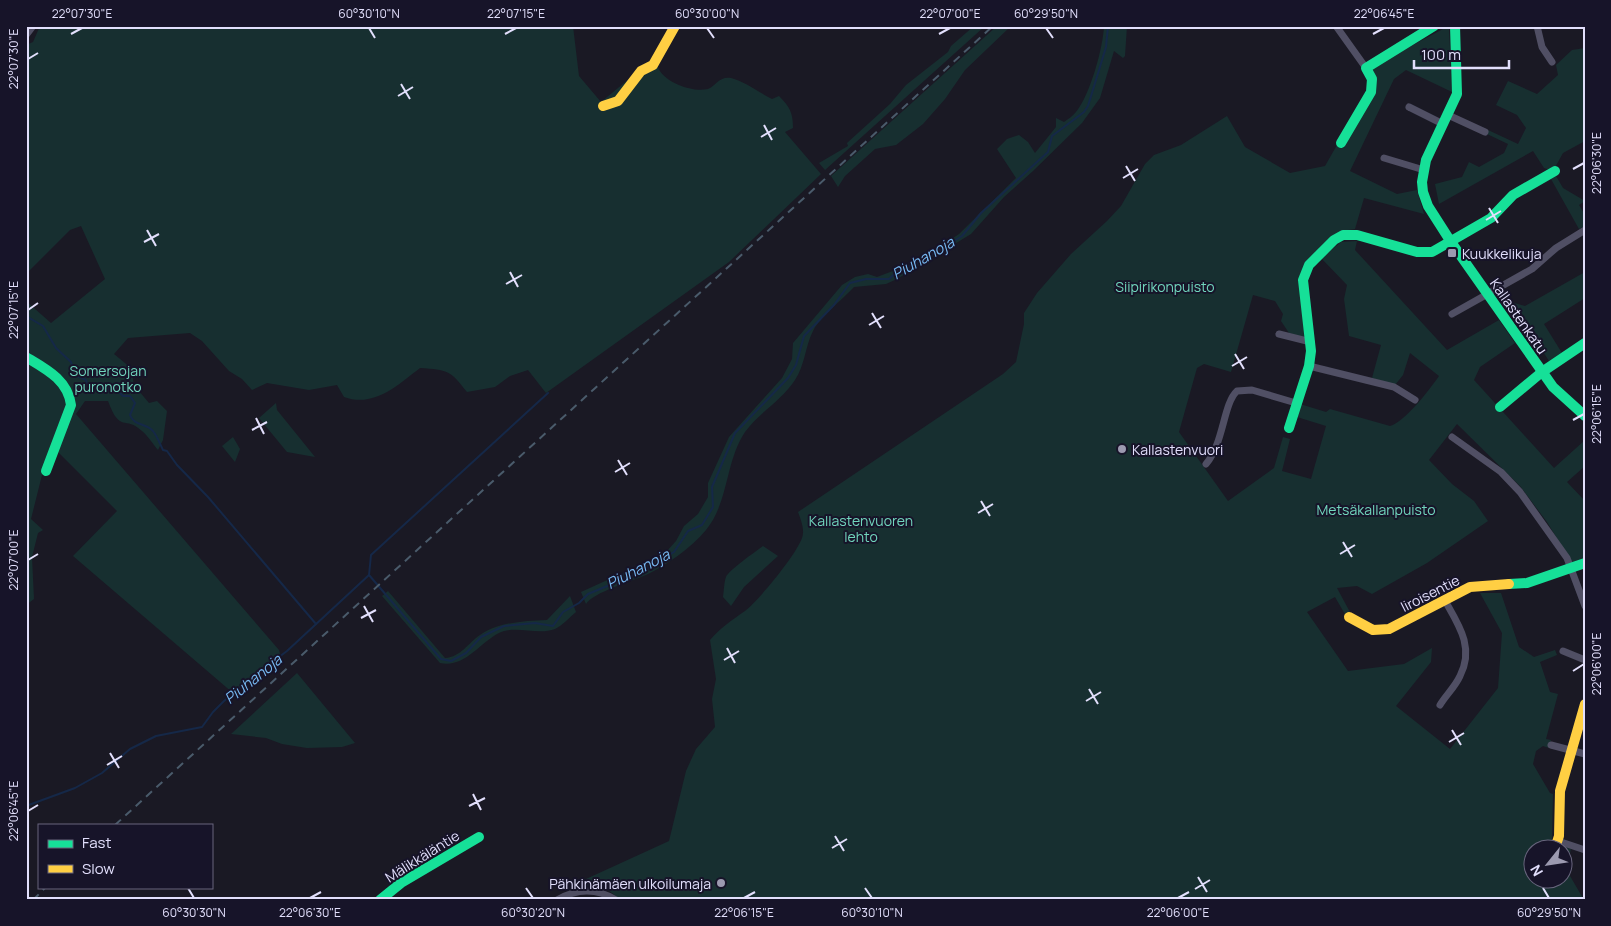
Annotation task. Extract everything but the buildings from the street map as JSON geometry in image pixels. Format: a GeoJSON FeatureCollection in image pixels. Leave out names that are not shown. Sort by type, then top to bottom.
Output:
{"type":"FeatureCollection","features":[{"type":"Feature","properties":{"kind":"street"},"geometry":{"type":"LineString","coordinates":[[26,35],[33,26]]}},
{"type":"Feature","properties":{"kind":"street"},"geometry":{"type":"LineString","coordinates":[[602,106],[618,101],[641,71],[653,65],[675,26]]}},
{"type":"Feature","properties":{"kind":"street"},"geometry":{"type":"LineString","coordinates":[[1336,26],[1372,79],[1371,92],[1358,111],[1341,143]]}},
{"type":"Feature","properties":{"kind":"street","name":"Kallastenkatu"},"geometry":{"type":"LineString","coordinates":[[1455,26],[1457,94],[1424,170],[1423,192],[1428,206],[1451,242],[1542,372],[1559,394],[1585,416]]}},
{"type":"Feature","properties":{"kind":"street"},"geometry":{"type":"LineString","coordinates":[[1537,26],[1542,47],[1552,62]]}},
{"type":"Feature","properties":{"kind":"street"},"geometry":{"type":"LineString","coordinates":[[1366,68],[1428,28]]}},
{"type":"Feature","properties":{"kind":"street"},"geometry":{"type":"LineString","coordinates":[[1409,107],[1443,124]]}},
{"type":"Feature","properties":{"kind":"street"},"geometry":{"type":"LineString","coordinates":[[1448,115],[1486,132]]}},
{"type":"Feature","properties":{"kind":"street"},"geometry":{"type":"LineString","coordinates":[[1384,158],[1424,170]]}},
{"type":"Feature","properties":{"kind":"street"},"geometry":{"type":"LineString","coordinates":[[1290,428],[1296,403],[1309,366],[1311,342],[1303,280],[1309,265],[1334,240],[1343,235],[1357,234],[1425,253],[1440,249],[1497,214],[1513,195],[1555,172]]}},
{"type":"Feature","properties":{"kind":"street"},"geometry":{"type":"LineString","coordinates":[[1452,314],[1537,266],[1556,248],[1585,230]]}},
{"type":"Feature","properties":{"kind":"street"},"geometry":{"type":"LineString","coordinates":[[1280,334],[1311,342]]}},
{"type":"Feature","properties":{"kind":"street"},"geometry":{"type":"LineString","coordinates":[[1500,407],[1542,372],[1585,343]]}},
{"type":"Feature","properties":{"kind":"street"},"geometry":{"type":"LineString","coordinates":[[26,357],[66,386],[71,395],[71,405],[46,471]]}},
{"type":"Feature","properties":{"kind":"street"},"geometry":{"type":"LineString","coordinates":[[1309,366],[1394,387],[1415,400]]}},
{"type":"Feature","properties":{"kind":"street"},"geometry":{"type":"LineString","coordinates":[[1206,464],[1217,449],[1231,400],[1237,391],[1252,390],[1296,403]]}},
{"type":"Feature","properties":{"kind":"street"},"geometry":{"type":"LineString","coordinates":[[1452,437],[1509,478],[1560,546],[1571,568],[1585,606]]}},
{"type":"Feature","properties":{"kind":"street","name":"Iiroisentie"},"geometry":{"type":"LineString","coordinates":[[1348,618],[1373,630],[1389,629],[1444,599],[1479,585],[1516,585],[1585,563]]}},
{"type":"Feature","properties":{"kind":"street"},"geometry":{"type":"LineString","coordinates":[[1440,706],[1461,675],[1466,649],[1463,632],[1444,599]]}},
{"type":"Feature","properties":{"kind":"street"},"geometry":{"type":"LineString","coordinates":[[1563,651],[1585,660]]}},
{"type":"Feature","properties":{"kind":"street"},"geometry":{"type":"LineString","coordinates":[[1557,838],[1560,791],[1585,704]]}},
{"type":"Feature","properties":{"kind":"street"},"geometry":{"type":"LineString","coordinates":[[1551,745],[1585,754]]}},
{"type":"Feature","properties":{"kind":"street","name":"Mälikkäläntie"},"geometry":{"type":"LineString","coordinates":[[380,900],[412,876],[479,837]]}},
{"type":"Feature","properties":{"kind":"street"},"geometry":{"type":"LineString","coordinates":[[557,900],[580,890],[596,890],[616,900]]}},
{"type":"Feature","properties":{"kind":"green space","name":"Somersojan puronotko"},"geometry":{"type":"Polygon","coordinates":[[[40,26],[573,26],[579,76],[601,102],[635,74],[658,67],[672,82],[687,88],[708,89],[723,78],[731,78],[747,84],[772,99],[779,96],[783,100],[790,110],[793,123],[793,128],[785,132],[821,174],[729,262],[546,393],[528,370],[510,376],[495,387],[467,392],[448,372],[420,368],[394,388],[365,400],[344,397],[337,385],[309,390],[267,383],[252,390],[242,379],[229,371],[202,341],[190,333],[128,338],[114,354],[131,368],[134,385],[149,403],[157,401],[167,411],[163,440],[158,450],[136,426],[120,421],[112,411],[108,401],[85,401],[76,414],[279,650],[280,654],[233,693],[73,556],[117,511],[53,447],[46,459],[31,519],[43,530],[38,533],[32,557],[34,599],[26,605],[26,301],[51,323],[105,279],[81,226],[70,230],[26,274],[26,45],[33,42],[40,26]]]}},
{"type":"Feature","properties":{"kind":"green space"},"geometry":{"type":"Polygon","coordinates":[[[974,26],[985,26],[825,170],[819,163],[848,146],[847,143],[890,104],[906,85],[948,52],[951,46],[974,26]]]}},
{"type":"Feature","properties":{"kind":"green space"},"geometry":{"type":"Polygon","coordinates":[[[997,26],[1011,26],[965,70],[945,99],[923,124],[896,145],[875,149],[845,176],[838,187],[831,176],[997,26]]]}},
{"type":"Feature","properties":{"kind":"green space"},"geometry":{"type":"Polygon","coordinates":[[[1104,26],[1127,26],[1125,56],[1123,58],[1114,51],[1100,98],[1082,123],[1004,197],[971,234],[886,284],[854,287],[832,308],[813,331],[795,380],[784,394],[745,432],[734,456],[719,507],[706,530],[686,550],[662,566],[646,575],[596,595],[586,604],[581,592],[666,552],[676,541],[684,526],[698,514],[708,497],[708,483],[729,437],[782,378],[792,359],[793,343],[842,285],[855,277],[868,274],[877,277],[919,261],[959,234],[1016,178],[997,149],[1007,139],[1019,135],[1028,142],[1035,153],[1056,127],[1056,118],[1064,122],[1075,113],[1086,94],[1095,71],[1104,26]]]}},
{"type":"Feature","properties":{"kind":"green space"},"geometry":{"type":"Polygon","coordinates":[[[1443,29],[1449,29],[1452,92],[1406,70],[1394,79],[1350,171],[1397,194],[1417,190],[1424,214],[1364,198],[1355,229],[1342,231],[1307,262],[1306,338],[1289,333],[1281,321],[1283,314],[1275,301],[1253,295],[1231,372],[1204,364],[1197,368],[1179,432],[1228,501],[1274,468],[1283,437],[1290,439],[1282,471],[1311,479],[1326,426],[1297,417],[1300,404],[1326,412],[1330,409],[1390,426],[1410,412],[1439,376],[1410,353],[1403,375],[1395,385],[1372,378],[1381,345],[1349,336],[1344,299],[1347,285],[1321,258],[1341,242],[1357,241],[1355,250],[1447,350],[1499,320],[1515,343],[1480,367],[1474,380],[1554,468],[1585,440],[1585,466],[1567,482],[1585,501],[1585,557],[1572,563],[1547,522],[1520,486],[1457,424],[1429,460],[1452,484],[1474,501],[1488,521],[1427,563],[1372,594],[1357,586],[1337,588],[1351,614],[1346,616],[1335,597],[1307,612],[1348,671],[1404,664],[1432,648],[1431,662],[1396,706],[1450,749],[1498,688],[1502,633],[1480,593],[1501,593],[1519,647],[1534,657],[1555,650],[1557,655],[1540,662],[1550,692],[1558,694],[1546,739],[1551,740],[1549,748],[1543,746],[1536,751],[1533,764],[1550,793],[1553,794],[1552,838],[1524,838],[1524,888],[1574,888],[1574,883],[1584,900],[621,900],[608,890],[585,886],[580,878],[586,879],[669,841],[686,771],[696,749],[715,727],[712,699],[716,679],[710,640],[759,597],[793,555],[803,535],[798,512],[1003,374],[1016,362],[1024,324],[1024,313],[1037,293],[1071,254],[1121,206],[1145,164],[1154,155],[1181,145],[1227,116],[1245,147],[1290,173],[1325,166],[1337,145],[1344,148],[1360,114],[1373,66],[1443,29]]]}},
{"type":"Feature","properties":{"kind":"green space"},"geometry":{"type":"Polygon","coordinates":[[[1585,48],[1585,141],[1563,153],[1553,171],[1544,168],[1533,151],[1439,204],[1435,184],[1462,177],[1469,162],[1479,167],[1504,153],[1508,144],[1487,134],[1488,130],[1518,144],[1526,128],[1517,115],[1496,105],[1508,81],[1537,94],[1558,75],[1556,65],[1572,50],[1585,48]]]}},
{"type":"Feature","properties":{"kind":"green space"},"geometry":{"type":"Polygon","coordinates":[[[1556,176],[1563,188],[1585,201],[1579,205],[1585,215],[1585,226],[1579,229],[1551,179],[1556,176]]]}},
{"type":"Feature","properties":{"kind":"green space"},"geometry":{"type":"Polygon","coordinates":[[[1585,272],[1585,298],[1544,324],[1562,353],[1549,361],[1511,302],[1525,306],[1585,272]]]}},
{"type":"Feature","properties":{"kind":"green space"},"geometry":{"type":"Polygon","coordinates":[[[276,403],[277,410],[315,457],[287,452],[259,418],[276,403]]]}},
{"type":"Feature","properties":{"kind":"green space"},"geometry":{"type":"Polygon","coordinates":[[[233,437],[240,449],[235,462],[222,446],[233,437]]]}},
{"type":"Feature","properties":{"kind":"green space"},"geometry":{"type":"Polygon","coordinates":[[[763,546],[778,556],[744,587],[731,606],[723,597],[726,577],[763,546]]]}},
{"type":"Feature","properties":{"kind":"green space"},"geometry":{"type":"Polygon","coordinates":[[[388,591],[445,658],[456,655],[480,635],[495,627],[547,620],[570,596],[576,612],[555,629],[548,631],[504,631],[497,634],[464,659],[449,664],[440,663],[382,596],[388,591]]]}},
{"type":"Feature","properties":{"kind":"green space"},"geometry":{"type":"Polygon","coordinates":[[[297,673],[355,743],[342,747],[307,748],[282,744],[266,738],[231,734],[297,673]]]}},
{"type":"Feature","properties":{"kind":"waterway","name":"Piuhanoja"},"geometry":{"type":"LineString","coordinates":[[26,806],[75,788],[102,773],[130,749],[156,736],[202,727],[224,701],[287,651],[369,575],[441,659],[451,661],[466,653],[481,637],[504,626],[535,623],[553,626],[563,612],[579,603],[588,594],[641,572],[674,552],[688,531],[702,525],[713,507],[712,487],[735,433],[788,378],[796,365],[804,336],[834,305],[850,283],[866,279],[889,279],[899,270],[920,262],[962,236],[981,213],[1048,152],[1052,136],[1084,112],[1088,106],[1106,47],[1108,26]]}},
{"type":"Feature","properties":{"kind":"waterway"},"geometry":{"type":"LineString","coordinates":[[26,316],[43,326],[56,348],[71,362],[75,375],[86,380],[87,384],[106,388],[113,392],[117,390],[123,396],[130,396],[135,403],[130,415],[132,419],[153,431],[163,450],[167,451],[177,465],[208,497],[316,624]]}},
{"type":"Feature","properties":{"kind":"waterway"},"geometry":{"type":"LineString","coordinates":[[369,575],[371,555],[548,393]]}},
{"type":"Feature","properties":{"kind":"railway"},"geometry":{"type":"LineString","coordinates":[[116,824],[993,26]]}},
{"type":"Feature","properties":{"kind":"railway"},"geometry":{"type":"LineString","coordinates":[[33,900],[45,888]]}},
{"type":"Feature","properties":{"kind":"traffic: fast"},"geometry":{"type":"LineString","coordinates":[[1341,143],[1371,92],[1372,79],[1366,68],[1434,26]]}},
{"type":"Feature","properties":{"kind":"traffic: fast"},"geometry":{"type":"LineString","coordinates":[[1455,26],[1457,94],[1426,160],[1422,182],[1423,192],[1428,206],[1451,242],[1553,387],[1585,416]]}},
{"type":"Feature","properties":{"kind":"traffic: fast"},"geometry":{"type":"LineString","coordinates":[[1289,428],[1309,366],[1311,351],[1303,280],[1309,265],[1334,240],[1343,235],[1357,235],[1417,252],[1432,252],[1491,218],[1513,195],[1555,171]]}},
{"type":"Feature","properties":{"kind":"traffic: fast"},"geometry":{"type":"LineString","coordinates":[[1500,407],[1542,372],[1585,343]]}},
{"type":"Feature","properties":{"kind":"traffic: fast"},"geometry":{"type":"LineString","coordinates":[[26,357],[61,382],[66,389],[71,405],[46,471]]}},
{"type":"Feature","properties":{"kind":"traffic: fast"},"geometry":{"type":"LineString","coordinates":[[1509,584],[1527,583],[1585,563]]}},
{"type":"Feature","properties":{"kind":"traffic: fast"},"geometry":{"type":"LineString","coordinates":[[380,900],[401,883],[479,837]]}},
{"type":"Feature","properties":{"kind":"traffic: slow"},"geometry":{"type":"LineString","coordinates":[[603,106],[618,101],[641,71],[653,65],[675,26]]}},
{"type":"Feature","properties":{"kind":"traffic: slow"},"geometry":{"type":"LineString","coordinates":[[1349,617],[1373,630],[1389,629],[1470,587],[1509,584]]}},
{"type":"Feature","properties":{"kind":"traffic: slow"},"geometry":{"type":"LineString","coordinates":[[1558,838],[1560,791],[1585,704]]}},
{"type":"Feature","properties":{"kind":"place","name":"Kuukkelikuja"},"geometry":{"type":"Point","coordinates":[1452,253]}},
{"type":"Feature","properties":{"kind":"place","name":"Kallastenvuori"},"geometry":{"type":"Point","coordinates":[1122,449]}},
{"type":"Feature","properties":{"kind":"place","name":"Pähkinämäen ulkoilumaja"},"geometry":{"type":"Point","coordinates":[721,883]}},
{"type":"Feature","properties":{"kind":"park label","name":"Siipirikonpuisto"},"geometry":{"type":"Point","coordinates":[1165,286]}},
{"type":"Feature","properties":{"kind":"park label","name":"Metsäkallanpuisto"},"geometry":{"type":"Point","coordinates":[1376,509]}},
{"type":"Feature","properties":{"kind":"park label","name":"Kallastenvuoren lehto"},"geometry":{"type":"Point","coordinates":[861,528]}}]}
